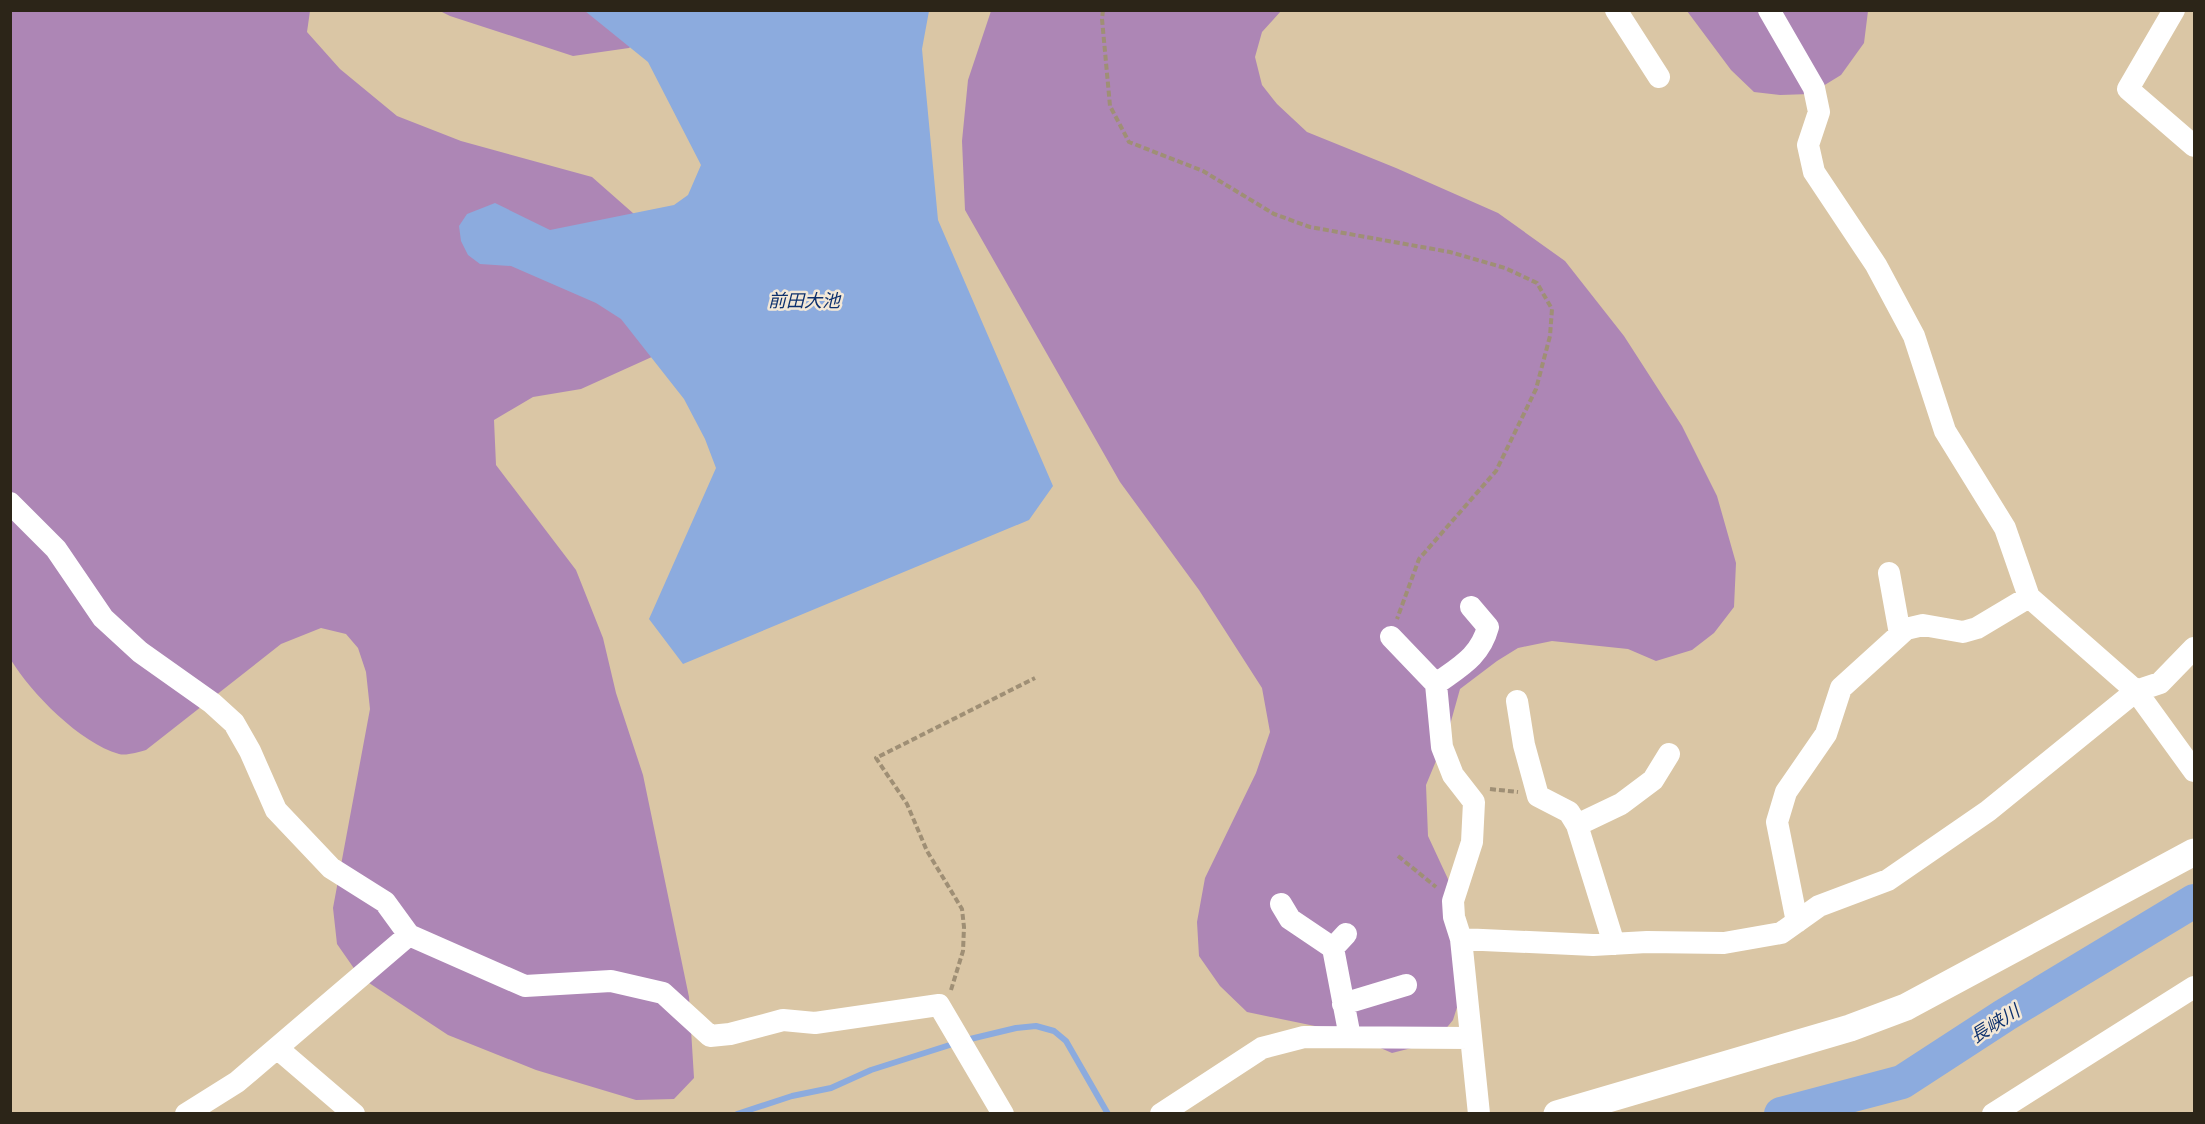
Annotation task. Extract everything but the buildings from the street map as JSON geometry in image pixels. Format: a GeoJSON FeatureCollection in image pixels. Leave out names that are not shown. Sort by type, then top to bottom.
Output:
{"type":"FeatureCollection","features":[{"type":"Feature","properties":{"kind":"street"},"geometry":{"type":"LineString","coordinates":[[1616,10],[1659,77]]}},
{"type":"Feature","properties":{"kind":"street"},"geometry":{"type":"LineString","coordinates":[[1769,10],[1814,88],[1819,112],[1808,145],[1814,172],[1875,265],[1914,336],[1946,431],[2005,528],[2029,597],[2136,692],[2194,771]]}},
{"type":"Feature","properties":{"kind":"street"},"geometry":{"type":"LineString","coordinates":[[2174,10],[2128,89],[2194,146]]}},
{"type":"Feature","properties":{"kind":"street"},"geometry":{"type":"LineString","coordinates":[[10,502],[56,549],[103,618],[140,651],[212,703],[234,723],[250,751],[276,810],[331,868],[385,902],[409,935],[525,986],[611,981],[663,993],[710,1036],[730,1034],[783,1020],[815,1023],[939,1005],[1003,1113]]}},
{"type":"Feature","properties":{"kind":"street"},"geometry":{"type":"LineString","coordinates":[[1889,573],[1900,634]]}},
{"type":"Feature","properties":{"kind":"street"},"geometry":{"type":"LineString","coordinates":[[1797,922],[1777,822],[1786,792],[1826,734],[1841,688],[1906,629],[1923,625],[1963,633],[1977,628],[2029,597]]}},
{"type":"Feature","properties":{"kind":"street"},"geometry":{"type":"LineString","coordinates":[[1436,684],[1470,660],[1484,642],[1493,617],[1494,604]]}},
{"type":"Feature","properties":{"kind":"street"},"geometry":{"type":"LineString","coordinates":[[1471,607],[1488,627]]}},
{"type":"Feature","properties":{"kind":"street"},"geometry":{"type":"LineString","coordinates":[[1391,637],[1436,684],[1442,747],[1453,775],[1474,802],[1472,842],[1453,901],[1454,917],[1461,939],[1479,1113]]}},
{"type":"Feature","properties":{"kind":"street"},"geometry":{"type":"LineString","coordinates":[[1461,939],[1593,945],[1647,942],[1724,943],[1781,933],[1819,906],[1888,880],[1988,812],[2136,692],[2160,683],[2194,648]]}},
{"type":"Feature","properties":{"kind":"street"},"geometry":{"type":"LineString","coordinates":[[1516,701],[1524,746],[1538,796],[1569,812],[1577,825],[1614,944]]}},
{"type":"Feature","properties":{"kind":"street"},"geometry":{"type":"LineString","coordinates":[[1577,825],[1621,804],[1653,780],[1669,754]]}},
{"type":"Feature","properties":{"kind":"street"},"geometry":{"type":"LineString","coordinates":[[1557,1113],[1851,1028],[1906,1007],[2194,852]]}},
{"type":"Feature","properties":{"kind":"street"},"geometry":{"type":"LineString","coordinates":[[1281,904],[1290,919],[1340,941],[1343,1004],[1350,1037]]}},
{"type":"Feature","properties":{"kind":"street"},"geometry":{"type":"LineString","coordinates":[[186,1113],[237,1082],[409,935]]}},
{"type":"Feature","properties":{"kind":"street"},"geometry":{"type":"LineString","coordinates":[[1343,1004],[1406,985]]}},
{"type":"Feature","properties":{"kind":"street"},"geometry":{"type":"LineString","coordinates":[[1993,1113],[2194,987]]}},
{"type":"Feature","properties":{"kind":"street"},"geometry":{"type":"LineString","coordinates":[[1161,1113],[1262,1048],[1304,1037],[1471,1038]]}},
{"type":"Feature","properties":{"kind":"street"},"geometry":{"type":"LineString","coordinates":[[277,1048],[354,1113]]}},
{"type":"Feature","properties":{"kind":"path"},"geometry":{"type":"LineString","coordinates":[[1103,10],[1110,106],[1129,142],[1203,171],[1274,214],[1310,227],[1450,252],[1505,268],[1537,282],[1552,309],[1550,336],[1536,389],[1496,471],[1419,559],[1391,637]]}},
{"type":"Feature","properties":{"kind":"path"},"geometry":{"type":"LineString","coordinates":[[944,1014],[963,951],[962,909],[927,851],[907,804],[876,758],[1035,678]]}},
{"type":"Feature","properties":{"kind":"path"},"geometry":{"type":"LineString","coordinates":[[1469,793],[1488,789],[1538,796]]}},
{"type":"Feature","properties":{"kind":"path"},"geometry":{"type":"LineString","coordinates":[[1398,856],[1453,901]]}},
{"type":"Feature","properties":{"kind":"shaded area"},"geometry":{"type":"Polygon","coordinates":[[[11,11],[310,11],[307,32],[340,69],[397,116],[461,141],[592,177],[659,236],[654,356],[581,389],[533,397],[494,420],[496,465],[576,570],[603,638],[616,693],[643,775],[689,997],[694,1078],[674,1099],[636,1100],[536,1070],[448,1035],[360,977],[337,944],[333,908],[370,709],[366,672],[358,648],[346,634],[321,628],[281,644],[146,750],[132,754],[119,754],[104,748],[73,728],[31,687],[11,660],[11,11]]]}},
{"type":"Feature","properties":{"kind":"shaded area"},"geometry":{"type":"Polygon","coordinates":[[[440,11],[670,11],[629,48],[573,56],[440,11]]]}},
{"type":"Feature","properties":{"kind":"shaded area"},"geometry":{"type":"Polygon","coordinates":[[[991,11],[1281,11],[1262,32],[1255,57],[1262,85],[1277,104],[1307,132],[1498,213],[1565,261],[1624,336],[1682,426],[1717,496],[1736,563],[1734,607],[1714,633],[1692,650],[1656,661],[1628,649],[1552,641],[1518,648],[1460,689],[1448,732],[1426,785],[1428,836],[1454,892],[1464,985],[1453,1020],[1435,1042],[1392,1053],[1344,1032],[1247,1012],[1220,986],[1199,956],[1197,922],[1205,878],[1256,773],[1270,732],[1262,688],[1199,590],[1120,482],[965,210],[962,141],[968,80],[991,11]]]}},
{"type":"Feature","properties":{"kind":"shaded area"},"geometry":{"type":"Polygon","coordinates":[[[1687,11],[1868,11],[1864,43],[1841,75],[1810,94],[1780,95],[1754,92],[1731,70],[1687,11]]]}},
{"type":"Feature","properties":{"kind":"water","name":"前田大池"},"geometry":{"type":"Polygon","coordinates":[[[585,11],[929,11],[922,49],[938,220],[1053,486],[1029,520],[683,664],[649,619],[716,468],[705,439],[684,399],[621,319],[596,303],[511,266],[480,264],[468,255],[461,241],[459,226],[467,214],[495,203],[550,230],[674,205],[688,195],[701,165],[648,62],[585,11]]]}},
{"type":"Feature","properties":{"kind":"waterway","name":"長峡川"},"geometry":{"type":"LineString","coordinates":[[1781,1114],[1902,1082],[2005,1015],[2194,901]]}},
{"type":"Feature","properties":{"kind":"waterway"},"geometry":{"type":"LineString","coordinates":[[966,1040],[1016,1028],[1036,1026],[1054,1031],[1066,1041],[1108,1114]]}},
{"type":"Feature","properties":{"kind":"waterway"},"geometry":{"type":"LineString","coordinates":[[737,1114],[792,1096],[831,1088],[871,1070],[956,1043]]}}]}
